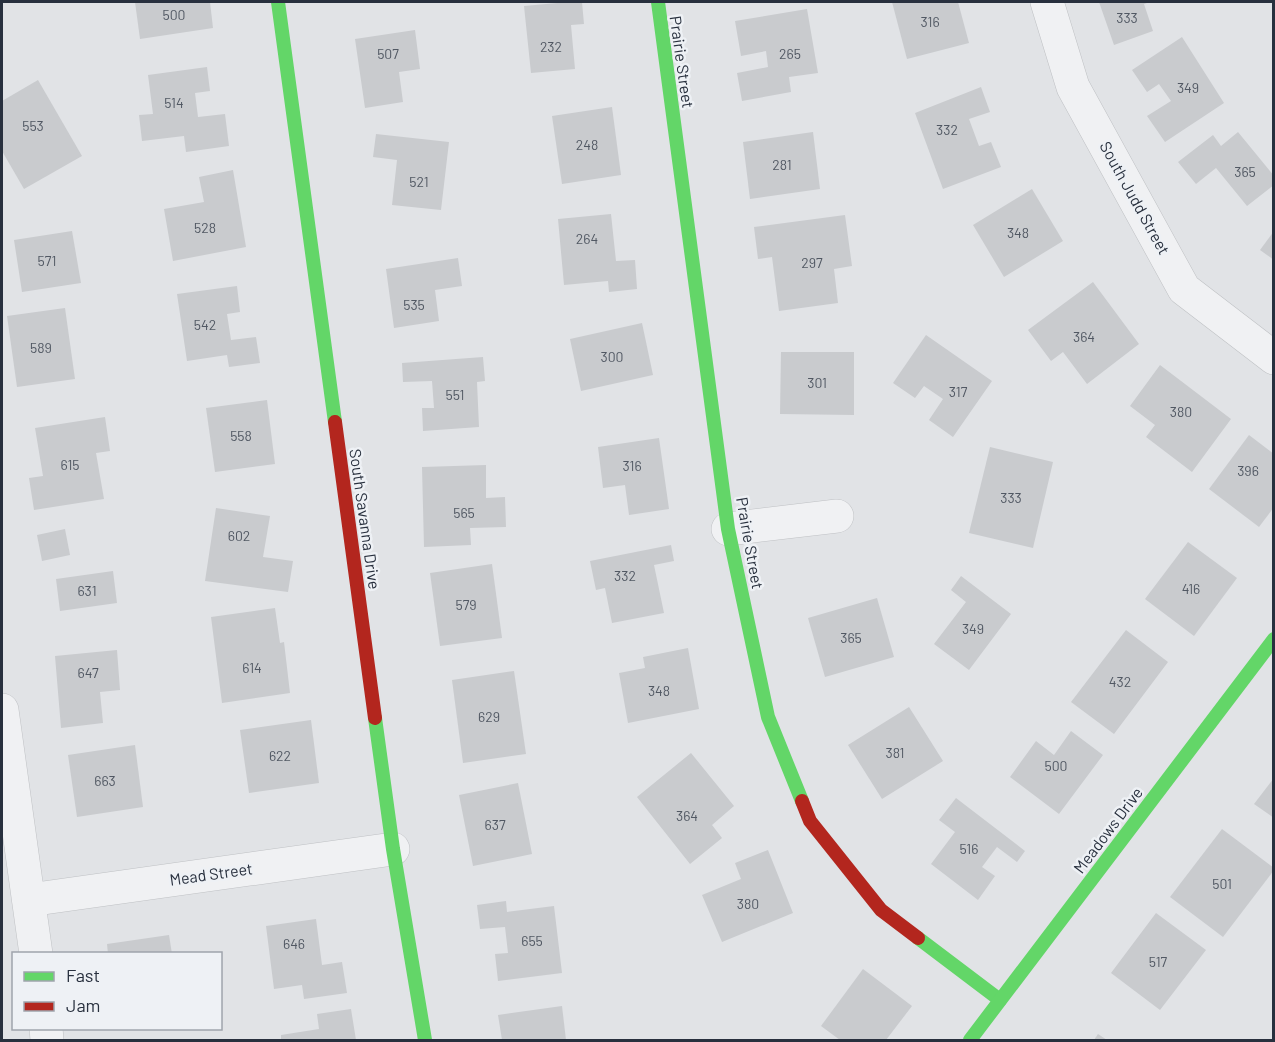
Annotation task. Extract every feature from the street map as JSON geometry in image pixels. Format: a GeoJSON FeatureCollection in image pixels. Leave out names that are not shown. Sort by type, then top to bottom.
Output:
{"type":"FeatureCollection","features":[{"type":"Feature","properties":{"kind":"street","name":"South Savanna Drive"},"geometry":{"type":"LineString","coordinates":[[278,2],[393,849],[425,1041]]}},
{"type":"Feature","properties":{"kind":"street","name":"Prairie Street"},"geometry":{"type":"LineString","coordinates":[[658,2],[728,530],[768,717],[810,821],[881,910],[1000,1000]]}},
{"type":"Feature","properties":{"kind":"street","name":"South Judd Street"},"geometry":{"type":"LineString","coordinates":[[1047,2],[1073,87],[1184,289],[1274,358]]}},
{"type":"Feature","properties":{"kind":"street"},"geometry":{"type":"LineString","coordinates":[[728,530],[837,516]]}},
{"type":"Feature","properties":{"kind":"street","name":"Meadows Drive"},"geometry":{"type":"LineString","coordinates":[[970,1041],[1274,639]]}},
{"type":"Feature","properties":{"kind":"street"},"geometry":{"type":"LineString","coordinates":[[2,710],[36,952]]}},
{"type":"Feature","properties":{"kind":"street","name":"Mead Street"},"geometry":{"type":"LineString","coordinates":[[29,900],[393,849]]}},
{"type":"Feature","properties":{"kind":"building"},"geometry":{"type":"Polygon","coordinates":[[[135,2],[210,2],[213,28],[140,39],[135,2]]]}},
{"type":"Feature","properties":{"kind":"building"},"geometry":{"type":"Polygon","coordinates":[[[582,2],[584,24],[571,25],[575,69],[531,73],[524,6],[582,2]]]}},
{"type":"Feature","properties":{"kind":"building"},"geometry":{"type":"Polygon","coordinates":[[[892,2],[958,2],[969,43],[907,59],[892,2]]]}},
{"type":"Feature","properties":{"kind":"building"},"geometry":{"type":"Polygon","coordinates":[[[1099,2],[1150,2],[1144,4],[1153,31],[1114,45],[1099,2]]]}},
{"type":"Feature","properties":{"kind":"building"},"geometry":{"type":"Polygon","coordinates":[[[807,9],[818,73],[789,77],[791,92],[742,101],[737,73],[768,67],[766,51],[741,56],[735,21],[807,9]]]}},
{"type":"Feature","properties":{"kind":"building"},"geometry":{"type":"Polygon","coordinates":[[[415,30],[420,69],[399,72],[403,102],[365,108],[355,39],[415,30]]]}},
{"type":"Feature","properties":{"kind":"building"},"geometry":{"type":"Polygon","coordinates":[[[1182,37],[1224,103],[1165,142],[1147,116],[1171,101],[1159,84],[1147,92],[1132,70],[1182,37]]]}},
{"type":"Feature","properties":{"kind":"building"},"geometry":{"type":"Polygon","coordinates":[[[207,67],[210,91],[195,93],[198,117],[225,114],[229,146],[186,152],[184,136],[142,141],[139,115],[153,114],[148,75],[207,67]]]}},
{"type":"Feature","properties":{"kind":"building"},"geometry":{"type":"Polygon","coordinates":[[[38,80],[82,156],[24,189],[2,151],[2,101],[38,80]]]}},
{"type":"Feature","properties":{"kind":"building"},"geometry":{"type":"Polygon","coordinates":[[[981,87],[990,112],[969,119],[979,146],[991,142],[1001,167],[943,189],[915,113],[981,87]]]}},
{"type":"Feature","properties":{"kind":"building"},"geometry":{"type":"Polygon","coordinates":[[[612,107],[621,175],[562,184],[552,116],[612,107]]]}},
{"type":"Feature","properties":{"kind":"building"},"geometry":{"type":"Polygon","coordinates":[[[813,132],[820,189],[750,199],[743,142],[813,132]]]}},
{"type":"Feature","properties":{"kind":"building"},"geometry":{"type":"Polygon","coordinates":[[[1238,132],[1274,176],[1274,185],[1247,206],[1216,168],[1196,184],[1178,162],[1213,135],[1221,146],[1238,132]]]}},
{"type":"Feature","properties":{"kind":"building"},"geometry":{"type":"Polygon","coordinates":[[[376,134],[449,142],[441,210],[392,205],[397,160],[373,157],[376,134]]]}},
{"type":"Feature","properties":{"kind":"building"},"geometry":{"type":"Polygon","coordinates":[[[233,170],[246,247],[173,261],[164,209],[204,202],[199,177],[233,170]]]}},
{"type":"Feature","properties":{"kind":"building"},"geometry":{"type":"Polygon","coordinates":[[[1032,189],[1063,241],[1004,277],[973,225],[1032,189]]]}},
{"type":"Feature","properties":{"kind":"building"},"geometry":{"type":"Polygon","coordinates":[[[611,214],[616,261],[635,260],[637,289],[609,292],[608,281],[564,285],[558,219],[611,214]]]}},
{"type":"Feature","properties":{"kind":"building"},"geometry":{"type":"Polygon","coordinates":[[[845,215],[852,266],[834,269],[838,303],[779,311],[772,257],[758,259],[754,227],[845,215]]]}},
{"type":"Feature","properties":{"kind":"building"},"geometry":{"type":"Polygon","coordinates":[[[72,231],[81,283],[22,292],[14,240],[72,231]]]}},
{"type":"Feature","properties":{"kind":"building"},"geometry":{"type":"Polygon","coordinates":[[[1274,231],[1274,260],[1260,250],[1274,231]]]}},
{"type":"Feature","properties":{"kind":"building"},"geometry":{"type":"Polygon","coordinates":[[[458,258],[462,286],[435,290],[439,321],[394,328],[386,269],[458,258]]]}},
{"type":"Feature","properties":{"kind":"building"},"geometry":{"type":"Polygon","coordinates":[[[1093,282],[1139,344],[1087,384],[1063,352],[1051,361],[1028,330],[1093,282]]]}},
{"type":"Feature","properties":{"kind":"building"},"geometry":{"type":"Polygon","coordinates":[[[237,286],[240,312],[227,314],[231,340],[256,337],[260,363],[229,367],[227,355],[187,361],[177,294],[237,286]]]}},
{"type":"Feature","properties":{"kind":"building"},"geometry":{"type":"Polygon","coordinates":[[[65,308],[75,379],[17,387],[7,316],[65,308]]]}},
{"type":"Feature","properties":{"kind":"building"},"geometry":{"type":"Polygon","coordinates":[[[642,323],[653,375],[581,391],[570,339],[642,323]]]}},
{"type":"Feature","properties":{"kind":"building"},"geometry":{"type":"Polygon","coordinates":[[[926,335],[992,381],[953,437],[929,420],[943,399],[924,386],[915,398],[893,383],[926,335]]]}},
{"type":"Feature","properties":{"kind":"building"},"geometry":{"type":"Polygon","coordinates":[[[781,352],[854,352],[854,415],[780,414],[781,352]]]}},
{"type":"Feature","properties":{"kind":"building"},"geometry":{"type":"Polygon","coordinates":[[[483,357],[485,381],[477,382],[479,427],[423,431],[422,408],[434,408],[432,381],[403,382],[402,363],[483,357]]]}},
{"type":"Feature","properties":{"kind":"building"},"geometry":{"type":"Polygon","coordinates":[[[1160,365],[1231,419],[1192,472],[1146,437],[1155,425],[1130,406],[1160,365]]]}},
{"type":"Feature","properties":{"kind":"building"},"geometry":{"type":"Polygon","coordinates":[[[267,400],[275,464],[215,472],[206,408],[267,400]]]}},
{"type":"Feature","properties":{"kind":"building"},"geometry":{"type":"Polygon","coordinates":[[[105,417],[110,451],[96,453],[104,499],[34,510],[29,478],[43,476],[35,428],[105,417]]]}},
{"type":"Feature","properties":{"kind":"building"},"geometry":{"type":"Polygon","coordinates":[[[1249,435],[1274,454],[1274,507],[1259,527],[1209,489],[1249,435]]]}},
{"type":"Feature","properties":{"kind":"building"},"geometry":{"type":"Polygon","coordinates":[[[659,438],[669,509],[629,515],[625,485],[603,488],[598,447],[659,438]]]}},
{"type":"Feature","properties":{"kind":"building"},"geometry":{"type":"Polygon","coordinates":[[[990,447],[1053,462],[1033,548],[969,533],[990,447]]]}},
{"type":"Feature","properties":{"kind":"building"},"geometry":{"type":"Polygon","coordinates":[[[486,465],[486,498],[505,497],[506,527],[470,528],[471,545],[424,547],[422,467],[486,465]]]}},
{"type":"Feature","properties":{"kind":"building"},"geometry":{"type":"Polygon","coordinates":[[[216,508],[270,516],[263,557],[293,561],[288,592],[205,581],[216,508]]]}},
{"type":"Feature","properties":{"kind":"building"},"geometry":{"type":"Polygon","coordinates":[[[65,529],[70,555],[42,561],[37,535],[65,529]]]}},
{"type":"Feature","properties":{"kind":"building"},"geometry":{"type":"Polygon","coordinates":[[[1188,542],[1237,578],[1194,636],[1145,599],[1188,542]]]}},
{"type":"Feature","properties":{"kind":"building"},"geometry":{"type":"Polygon","coordinates":[[[671,545],[674,561],[654,565],[664,613],[612,623],[605,588],[596,590],[590,561],[671,545]]]}},
{"type":"Feature","properties":{"kind":"building"},"geometry":{"type":"Polygon","coordinates":[[[492,564],[502,638],[440,646],[430,573],[492,564]]]}},
{"type":"Feature","properties":{"kind":"building"},"geometry":{"type":"Polygon","coordinates":[[[113,571],[117,603],[60,611],[56,579],[113,571]]]}},
{"type":"Feature","properties":{"kind":"building"},"geometry":{"type":"Polygon","coordinates":[[[961,576],[1011,614],[969,670],[934,644],[966,602],[951,590],[961,576]]]}},
{"type":"Feature","properties":{"kind":"building"},"geometry":{"type":"Polygon","coordinates":[[[877,598],[894,657],[825,677],[808,618],[877,598]]]}},
{"type":"Feature","properties":{"kind":"building"},"geometry":{"type":"Polygon","coordinates":[[[275,608],[280,643],[284,642],[290,693],[222,703],[211,617],[275,608]]]}},
{"type":"Feature","properties":{"kind":"building"},"geometry":{"type":"Polygon","coordinates":[[[1126,630],[1168,662],[1114,734],[1071,702],[1126,630]]]}},
{"type":"Feature","properties":{"kind":"building"},"geometry":{"type":"Polygon","coordinates":[[[688,648],[699,709],[628,723],[619,673],[645,668],[643,657],[688,648]]]}},
{"type":"Feature","properties":{"kind":"building"},"geometry":{"type":"Polygon","coordinates":[[[117,650],[120,690],[100,692],[103,723],[61,728],[55,656],[117,650]]]}},
{"type":"Feature","properties":{"kind":"building"},"geometry":{"type":"Polygon","coordinates":[[[514,671],[526,754],[463,763],[452,680],[514,671]]]}},
{"type":"Feature","properties":{"kind":"building"},"geometry":{"type":"Polygon","coordinates":[[[909,707],[943,761],[882,799],[848,745],[909,707]]]}},
{"type":"Feature","properties":{"kind":"building"},"geometry":{"type":"Polygon","coordinates":[[[311,720],[319,783],[249,793],[240,730],[311,720]]]}},
{"type":"Feature","properties":{"kind":"building"},"geometry":{"type":"Polygon","coordinates":[[[1071,731],[1103,755],[1059,814],[1010,777],[1036,741],[1054,755],[1071,731]]]}},
{"type":"Feature","properties":{"kind":"building"},"geometry":{"type":"Polygon","coordinates":[[[135,745],[143,807],[77,817],[68,755],[135,745]]]}},
{"type":"Feature","properties":{"kind":"building"},"geometry":{"type":"Polygon","coordinates":[[[691,753],[734,806],[712,825],[722,838],[690,864],[637,797],[691,753]]]}},
{"type":"Feature","properties":{"kind":"building"},"geometry":{"type":"Polygon","coordinates":[[[1274,778],[1274,818],[1254,804],[1274,778]]]}},
{"type":"Feature","properties":{"kind":"building"},"geometry":{"type":"Polygon","coordinates":[[[518,783],[532,854],[473,866],[459,795],[518,783]]]}},
{"type":"Feature","properties":{"kind":"building"},"geometry":{"type":"Polygon","coordinates":[[[956,798],[1025,851],[1017,862],[997,847],[982,867],[995,876],[978,900],[931,864],[955,832],[939,820],[956,798]]]}},
{"type":"Feature","properties":{"kind":"building"},"geometry":{"type":"Polygon","coordinates":[[[1222,829],[1274,868],[1223,937],[1170,897],[1222,829]]]}},
{"type":"Feature","properties":{"kind":"building"},"geometry":{"type":"Polygon","coordinates":[[[768,850],[793,913],[722,942],[702,895],[741,879],[735,863],[768,850]]]}},
{"type":"Feature","properties":{"kind":"building"},"geometry":{"type":"Polygon","coordinates":[[[506,901],[507,912],[554,906],[562,973],[498,981],[495,954],[508,953],[505,927],[480,929],[477,905],[506,901]]]}},
{"type":"Feature","properties":{"kind":"building"},"geometry":{"type":"Polygon","coordinates":[[[1156,913],[1206,950],[1160,1010],[1111,973],[1156,913]]]}},
{"type":"Feature","properties":{"kind":"building"},"geometry":{"type":"Polygon","coordinates":[[[316,919],[322,965],[342,962],[347,993],[304,999],[302,985],[274,989],[266,926],[316,919]]]}},
{"type":"Feature","properties":{"kind":"building"},"geometry":{"type":"Polygon","coordinates":[[[169,935],[172,952],[108,952],[107,944],[169,935]]]}},
{"type":"Feature","properties":{"kind":"building"},"geometry":{"type":"Polygon","coordinates":[[[863,969],[912,1006],[886,1040],[840,1040],[821,1026],[863,969]]]}},
{"type":"Feature","properties":{"kind":"building"},"geometry":{"type":"Polygon","coordinates":[[[562,1006],[566,1040],[502,1040],[498,1015],[562,1006]]]}},
{"type":"Feature","properties":{"kind":"building"},"geometry":{"type":"Polygon","coordinates":[[[351,1009],[356,1040],[281,1040],[281,1035],[319,1029],[317,1014],[351,1009]]]}},
{"type":"Feature","properties":{"kind":"building"},"geometry":{"type":"Polygon","coordinates":[[[1098,1034],[1107,1040],[1094,1040],[1098,1034]]]}},
{"type":"Feature","properties":{"kind":"traffic: fast"},"geometry":{"type":"LineString","coordinates":[[278,2],[335,422]]}},
{"type":"Feature","properties":{"kind":"traffic: fast"},"geometry":{"type":"LineString","coordinates":[[658,2],[728,529],[768,717],[802,801]]}},
{"type":"Feature","properties":{"kind":"traffic: fast"},"geometry":{"type":"LineString","coordinates":[[970,1040],[1274,639]]}},
{"type":"Feature","properties":{"kind":"traffic: fast"},"geometry":{"type":"LineString","coordinates":[[375,718],[393,849],[425,1040]]}},
{"type":"Feature","properties":{"kind":"traffic: fast"},"geometry":{"type":"LineString","coordinates":[[918,938],[1000,1000]]}},
{"type":"Feature","properties":{"kind":"traffic: jam"},"geometry":{"type":"LineString","coordinates":[[335,422],[375,718]]}},
{"type":"Feature","properties":{"kind":"traffic: jam"},"geometry":{"type":"LineString","coordinates":[[802,801],[810,821],[881,910],[918,938]]}}]}
